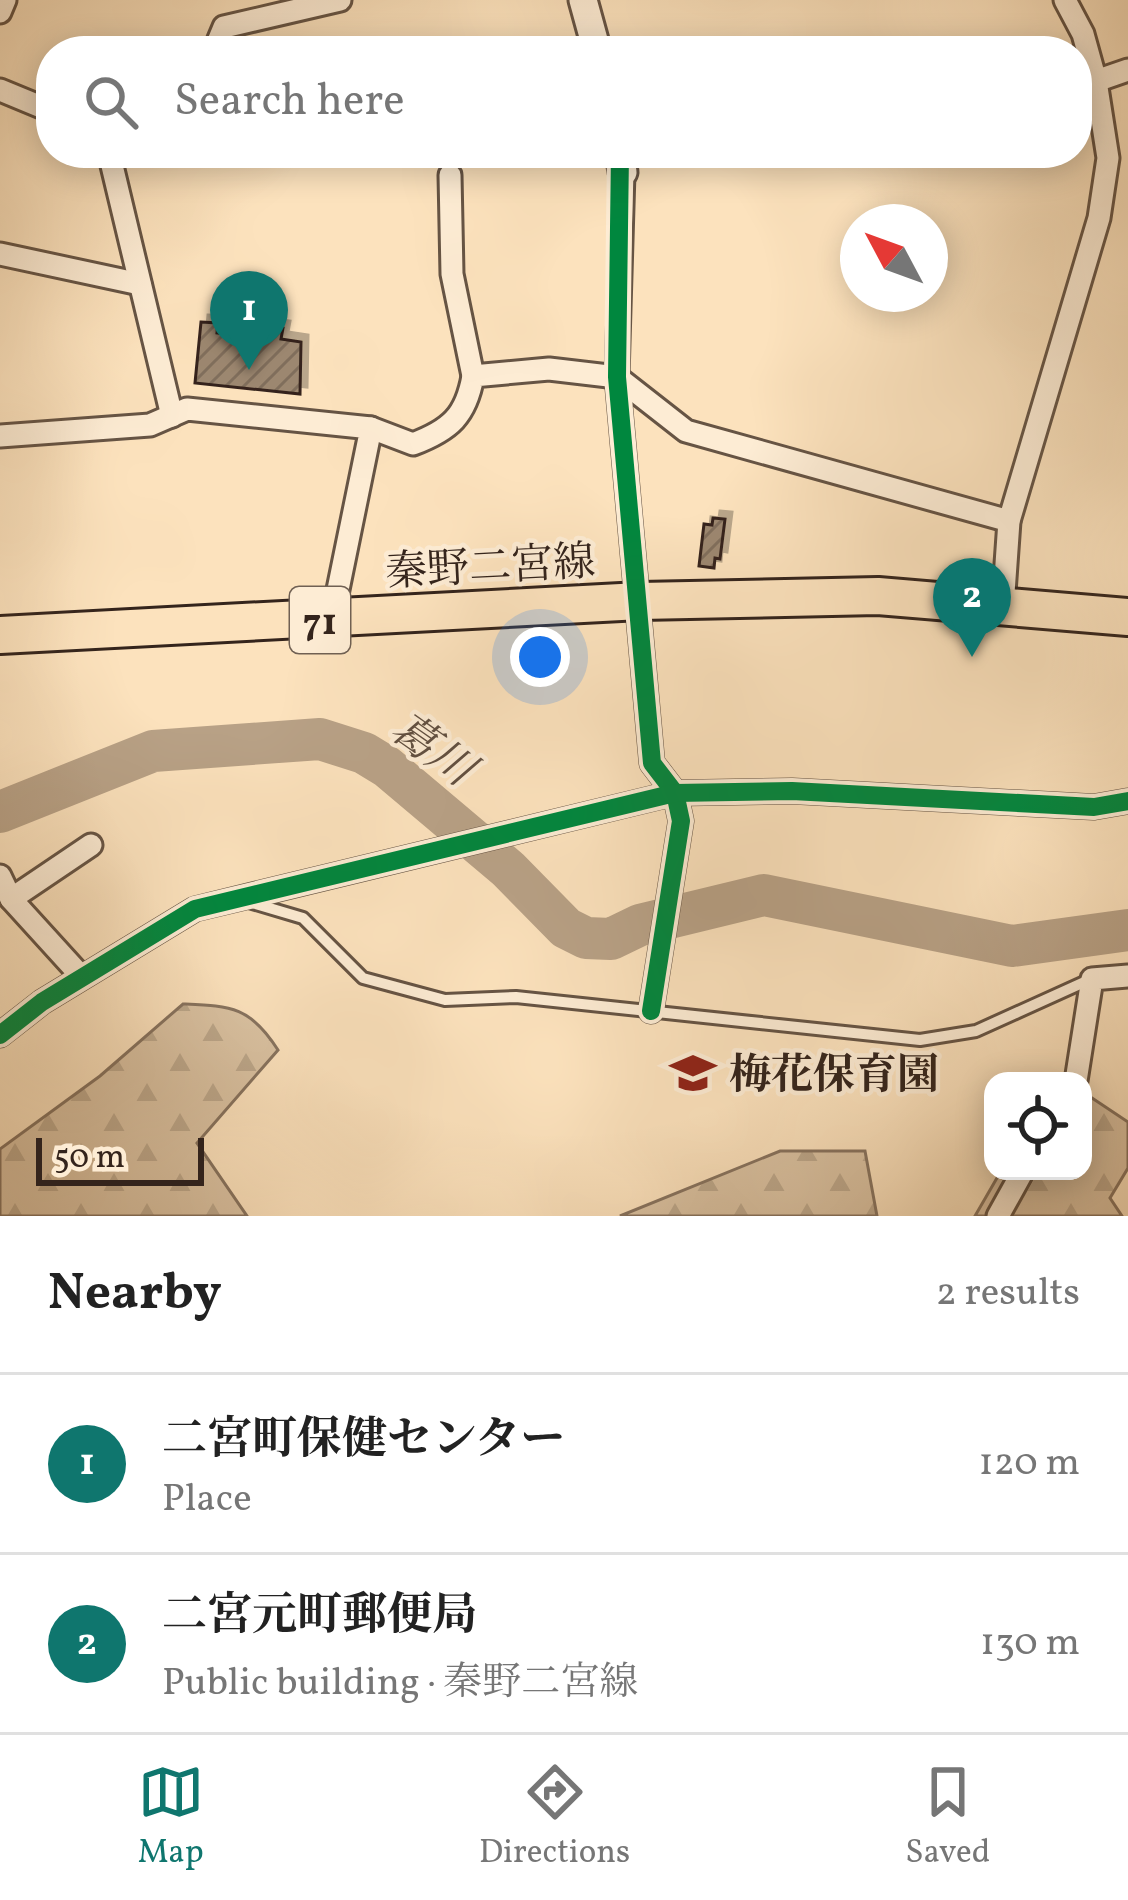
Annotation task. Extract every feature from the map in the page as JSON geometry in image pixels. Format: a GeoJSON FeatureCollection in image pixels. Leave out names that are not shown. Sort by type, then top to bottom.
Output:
{"type":"FeatureCollection","features":[{"type":"Feature","properties":{"kind":"main road","name":"秦野二宮線"},"geometry":{"type":"LineString","coordinates":[[0,635],[640,601],[878,596],[1128,617]]}},
{"type":"Feature","properties":{"kind":"street"},"geometry":{"type":"LineString","coordinates":[[0,12],[4,0]]}},
{"type":"Feature","properties":{"kind":"street"},"geometry":{"type":"LineString","coordinates":[[220,36],[224,27],[340,0]]}},
{"type":"Feature","properties":{"kind":"street"},"geometry":{"type":"LineString","coordinates":[[584,0],[593,36]]}},
{"type":"Feature","properties":{"kind":"street"},"geometry":{"type":"LineString","coordinates":[[1065,0],[1084,36]]}},
{"type":"Feature","properties":{"kind":"street"},"geometry":{"type":"LineString","coordinates":[[1003,607],[1009,521],[1100,218],[1108,158],[1092,67]]}},
{"type":"Feature","properties":{"kind":"street"},"geometry":{"type":"LineString","coordinates":[[1096,81],[1128,70]]}},
{"type":"Feature","properties":{"kind":"street"},"geometry":{"type":"LineString","coordinates":[[0,90],[36,105]]}},
{"type":"Feature","properties":{"kind":"street"},"geometry":{"type":"LineString","coordinates":[[113,168],[172,416]]}},
{"type":"Feature","properties":{"kind":"street"},"geometry":{"type":"LineString","coordinates":[[621,168],[616,377],[652,763],[675,793],[681,821],[650,1011]]}},
{"type":"Feature","properties":{"kind":"street"},"geometry":{"type":"LineString","coordinates":[[0,436],[150,425],[187,409],[371,428],[413,444],[445,433],[468,406],[473,376],[452,274],[450,175]]}},
{"type":"Feature","properties":{"kind":"street"},"geometry":{"type":"LineString","coordinates":[[0,254],[140,284]]}},
{"type":"Feature","properties":{"kind":"street"},"geometry":{"type":"LineString","coordinates":[[473,376],[549,369],[616,377],[686,431],[1009,521]]}},
{"type":"Feature","properties":{"kind":"street"},"geometry":{"type":"LineString","coordinates":[[332,619],[371,428]]}},
{"type":"Feature","properties":{"kind":"street"},"geometry":{"type":"LineString","coordinates":[[0,1035],[82,976],[195,909],[675,793],[793,790],[1094,807],[1128,801]]}},
{"type":"Feature","properties":{"kind":"street"},"geometry":{"type":"LineString","coordinates":[[11,899],[91,845]]}},
{"type":"Feature","properties":{"kind":"street"},"geometry":{"type":"LineString","coordinates":[[0,876],[11,899],[82,976]]}},
{"type":"Feature","properties":{"kind":"street"},"geometry":{"type":"LineString","coordinates":[[1077,1072],[1092,979],[1128,976]]}},
{"type":"Feature","properties":{"kind":"street"},"geometry":{"type":"LineString","coordinates":[[998,1216],[1018,1180]]}},
{"type":"Feature","properties":{"kind":"lane"},"geometry":{"type":"LineString","coordinates":[[234,898],[303,918],[363,978],[446,1000],[516,997],[920,1040],[976,1031],[1092,979]]}},
{"type":"Feature","properties":{"kind":"green space"},"geometry":{"type":"Polygon","coordinates":[[[183,1004],[238,1011],[258,1025],[278,1050],[197,1143],[247,1216],[0,1216],[0,1149],[100,1076],[183,1004]]]}},
{"type":"Feature","properties":{"kind":"green space"},"geometry":{"type":"Polygon","coordinates":[[[1092,1098],[1128,1122],[1128,1168],[1110,1198],[1122,1216],[975,1216],[996,1180],[1092,1180],[1092,1098]]]}},
{"type":"Feature","properties":{"kind":"green space"},"geometry":{"type":"Polygon","coordinates":[[[780,1151],[865,1151],[877,1216],[620,1216],[780,1151]]]}},
{"type":"Feature","properties":{"kind":"building"},"geometry":{"type":"Polygon","coordinates":[[[201,322],[218,323],[217,333],[264,338],[265,326],[283,328],[281,339],[301,342],[300,394],[195,383],[201,322]]]}},
{"type":"Feature","properties":{"kind":"building"},"geometry":{"type":"Polygon","coordinates":[[[713,518],[725,519],[720,559],[715,558],[714,568],[699,566],[704,524],[712,525],[713,518]]]}},
{"type":"Feature","properties":{"kind":"waterway","name":"葛川"},"geometry":{"type":"LineString","coordinates":[[0,812],[153,751],[320,739],[364,753],[387,767],[508,869],[566,928],[586,938],[611,939],[640,925],[764,895],[1012,946],[1128,930]]}},
{"type":"Feature","properties":{"kind":"cycle path"},"geometry":{"type":"LineString","coordinates":[[620,168],[617,377],[652,763],[675,793],[681,821],[651,1011]]}},
{"type":"Feature","properties":{"kind":"cycle path"},"geometry":{"type":"LineString","coordinates":[[0,1035],[42,1002],[195,909],[675,793],[792,791],[1094,807],[1128,801]]}},
{"type":"Feature","properties":{"kind":"place","name":"二宮町保健センター"},"geometry":{"type":"Point","coordinates":[249,370]}},
{"type":"Feature","properties":{"kind":"place","name":"二宮元町郵便局"},"geometry":{"type":"Point","coordinates":[972,657]}},
{"type":"Feature","properties":{"kind":"place","name":"梅花保育園"},"geometry":{"type":"Point","coordinates":[693,1073]}}]}
